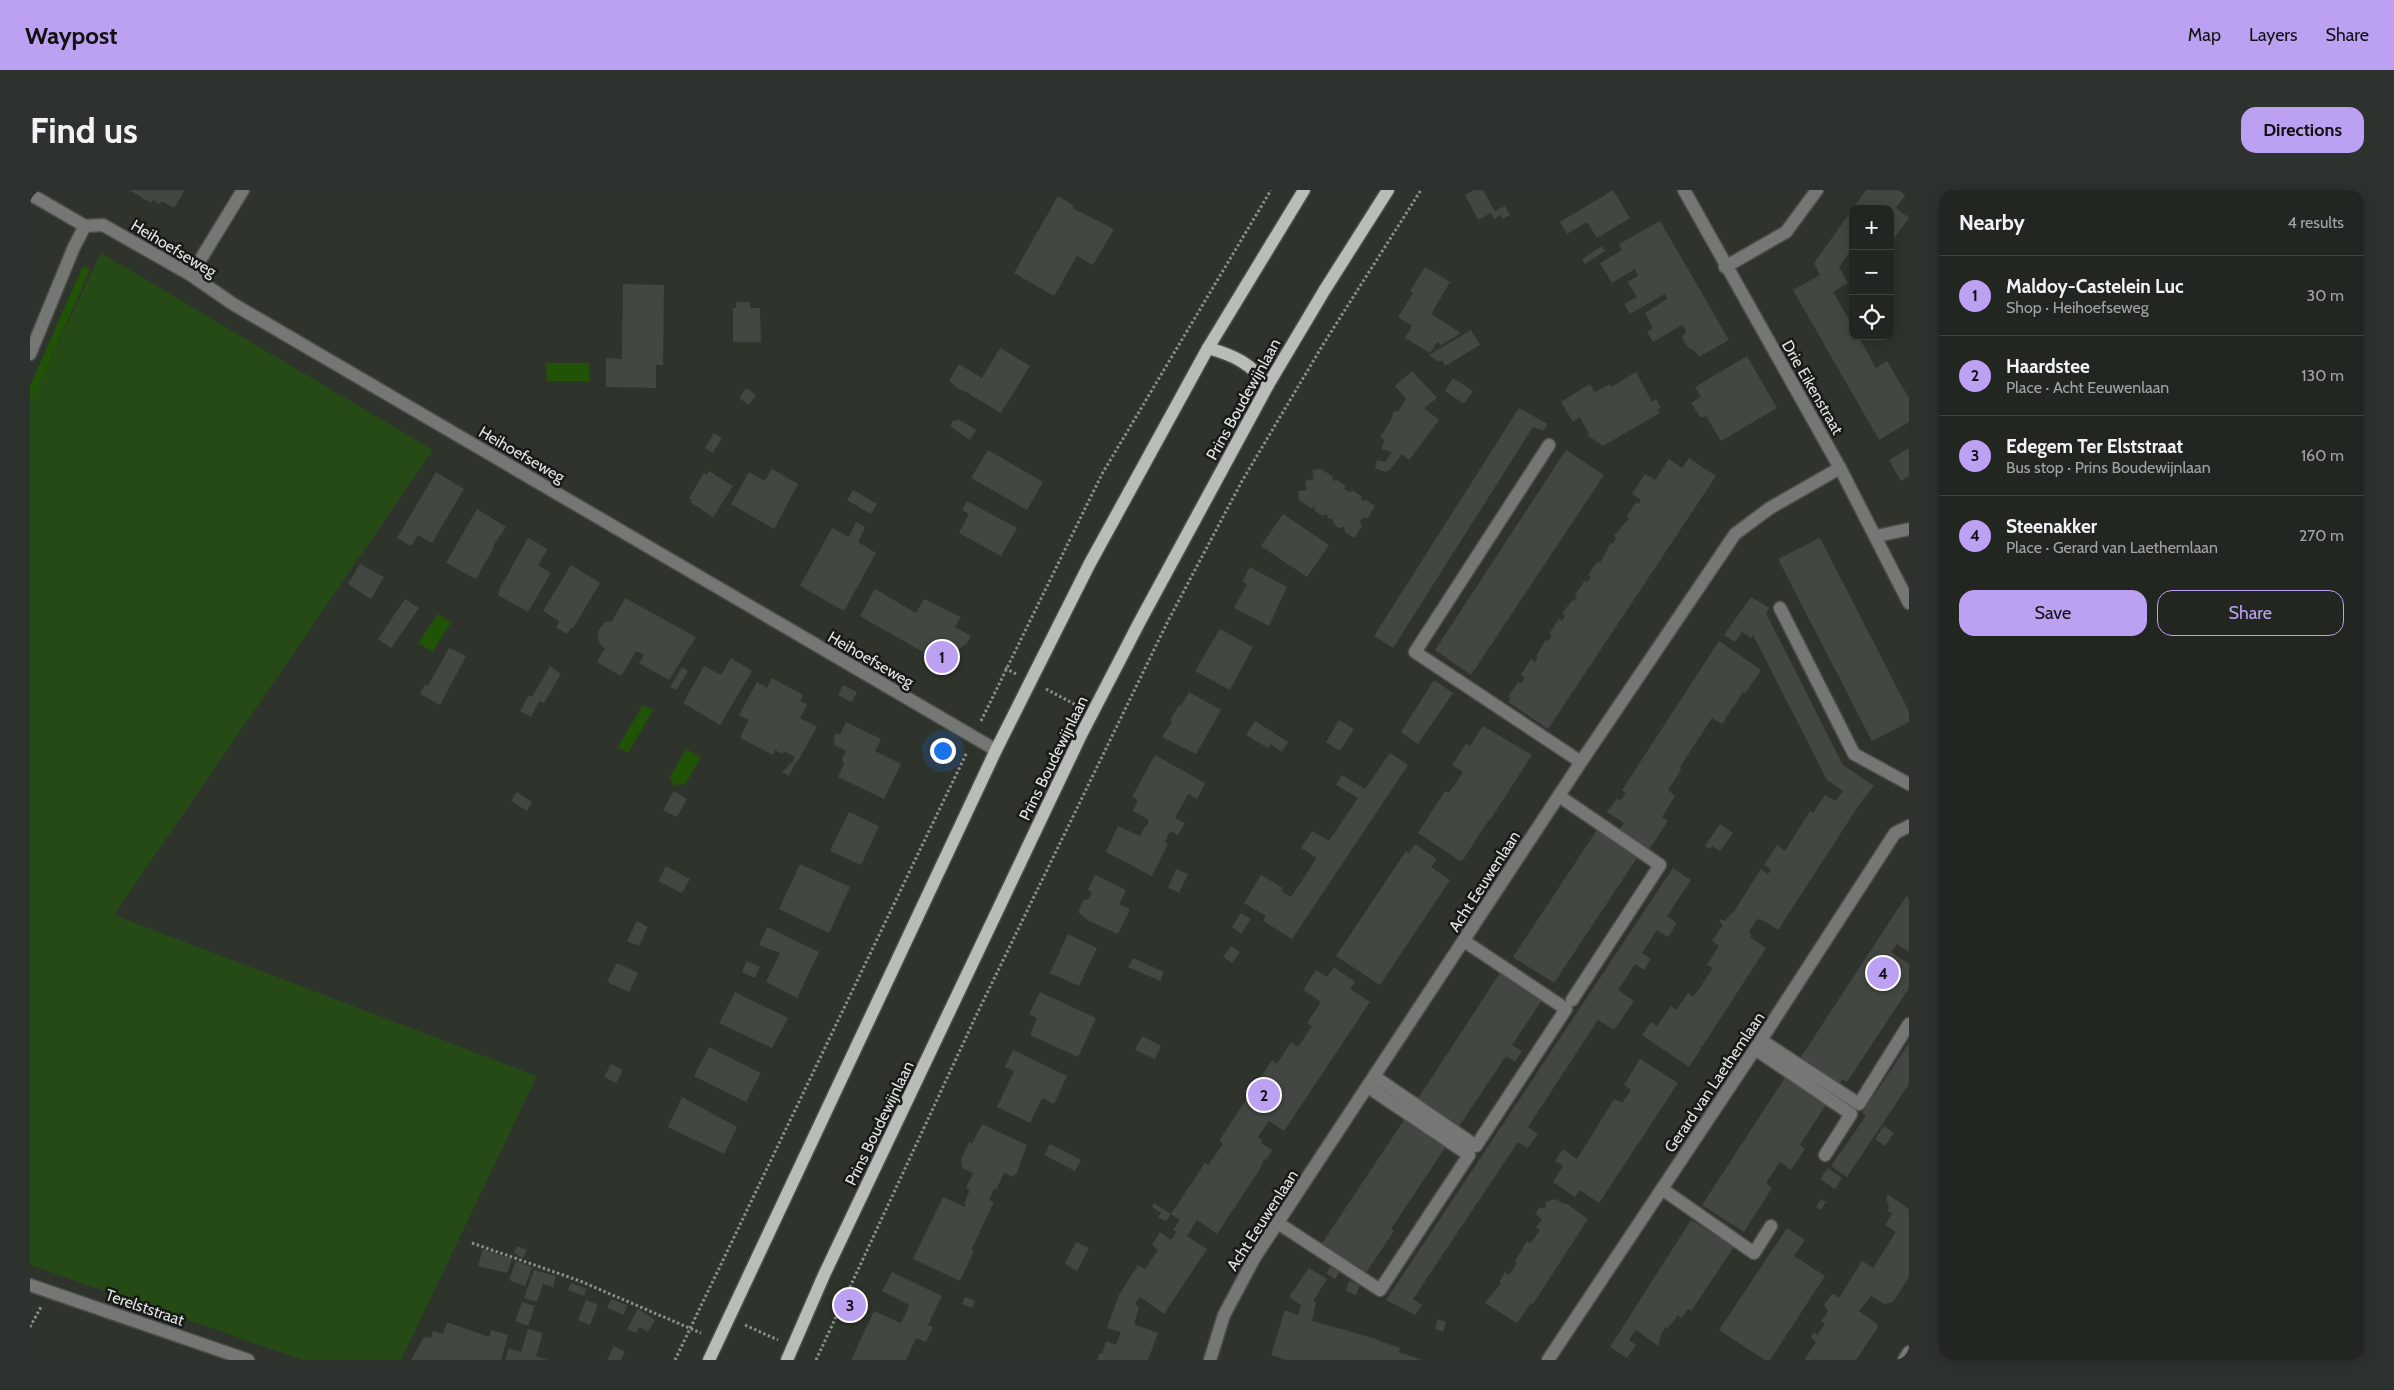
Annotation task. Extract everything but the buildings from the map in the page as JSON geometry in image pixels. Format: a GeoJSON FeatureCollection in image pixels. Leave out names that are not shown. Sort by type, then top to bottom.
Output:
{"type":"FeatureCollection","features":[{"type":"Feature","properties":{"kind":"main road"},"geometry":{"type":"LineString","coordinates":[[708,1360],[996,750],[1090,565],[1208,348],[1304,190]]}},
{"type":"Feature","properties":{"kind":"main road","name":"Prins Boudewijnlaan"},"geometry":{"type":"LineString","coordinates":[[787,1360],[824,1275],[1092,714],[1139,623],[1268,386],[1388,190]]}},
{"type":"Feature","properties":{"kind":"main road"},"geometry":{"type":"LineString","coordinates":[[1208,348],[1232,355],[1243,361],[1268,386]]}},
{"type":"Feature","properties":{"kind":"street"},"geometry":{"type":"LineString","coordinates":[[191,274],[243,190]]}},
{"type":"Feature","properties":{"kind":"street","name":"Drie Eikenstraat"},"geometry":{"type":"LineString","coordinates":[[1684,190],[1725,267],[1877,536],[1909,604]]}},
{"type":"Feature","properties":{"kind":"street"},"geometry":{"type":"LineString","coordinates":[[1725,267],[1786,232],[1816,190]]}},
{"type":"Feature","properties":{"kind":"street","name":"Heihoefseweg"},"geometry":{"type":"LineString","coordinates":[[30,194],[85,226],[103,225],[191,274],[233,304],[996,750]]}},
{"type":"Feature","properties":{"kind":"street"},"geometry":{"type":"LineString","coordinates":[[30,354],[74,247],[85,226]]}},
{"type":"Feature","properties":{"kind":"street"},"geometry":{"type":"LineString","coordinates":[[1549,445],[1415,652],[1582,762]]}},
{"type":"Feature","properties":{"kind":"street","name":"Acht Eeuwenlaan"},"geometry":{"type":"LineString","coordinates":[[1210,1360],[1224,1314],[1255,1257],[1559,796],[1735,534],[1770,508],[1840,468]]}},
{"type":"Feature","properties":{"kind":"street"},"geometry":{"type":"LineString","coordinates":[[1877,536],[1909,529]]}},
{"type":"Feature","properties":{"kind":"street"},"geometry":{"type":"LineString","coordinates":[[1780,608],[1854,754],[1909,784]]}},
{"type":"Feature","properties":{"kind":"street"},"geometry":{"type":"LineString","coordinates":[[1559,796],[1660,865],[1572,1000]]}},
{"type":"Feature","properties":{"kind":"street","name":"Gerard van Laethemlaan"},"geometry":{"type":"LineString","coordinates":[[1548,1360],[1758,1044],[1895,833],[1909,826]]}},
{"type":"Feature","properties":{"kind":"street"},"geometry":{"type":"LineString","coordinates":[[1371,1082],[1476,1146],[1566,1009],[1464,941]]}},
{"type":"Feature","properties":{"kind":"street"},"geometry":{"type":"LineString","coordinates":[[1758,1044],[1858,1104],[1909,1024]]}},
{"type":"Feature","properties":{"kind":"street"},"geometry":{"type":"LineString","coordinates":[[1758,1044],[1851,1114],[1825,1155]]}},
{"type":"Feature","properties":{"kind":"street"},"geometry":{"type":"LineString","coordinates":[[1278,1224],[1380,1290],[1470,1155],[1371,1082]]}},
{"type":"Feature","properties":{"kind":"street"},"geometry":{"type":"LineString","coordinates":[[1662,1189],[1754,1253],[1771,1226]]}},
{"type":"Feature","properties":{"kind":"street","name":"Terelststraat"},"geometry":{"type":"LineString","coordinates":[[30,1285],[248,1360]]}},
{"type":"Feature","properties":{"kind":"street"},"geometry":{"type":"LineString","coordinates":[[1904,1360],[1909,1352]]}},
{"type":"Feature","properties":{"kind":"path"},"geometry":{"type":"LineString","coordinates":[[675,1360],[974,737],[1005,668],[1102,474],[1271,190]]}},
{"type":"Feature","properties":{"kind":"path"},"geometry":{"type":"LineString","coordinates":[[729,1317],[816,1360],[975,1018],[1168,621],[1242,481],[1324,343],[1421,190]]}},
{"type":"Feature","properties":{"kind":"path"},"geometry":{"type":"LineString","coordinates":[[1005,668],[1116,727]]}},
{"type":"Feature","properties":{"kind":"path"},"geometry":{"type":"LineString","coordinates":[[472,1243],[580,1281],[718,1341]]}},
{"type":"Feature","properties":{"kind":"shaded area"},"geometry":{"type":"Polygon","coordinates":[[[101,253],[433,450],[114,915],[537,1076],[401,1360],[303,1360],[30,1265],[30,402],[101,253]]]}},
{"type":"Feature","properties":{"kind":"shaded area"},"geometry":{"type":"Polygon","coordinates":[[[546,363],[589,363],[589,381],[547,381],[546,363]]]}},
{"type":"Feature","properties":{"kind":"shaded area"},"geometry":{"type":"Polygon","coordinates":[[[438,614],[451,623],[432,652],[418,643],[438,614]]]}},
{"type":"Feature","properties":{"kind":"shaded area"},"geometry":{"type":"Polygon","coordinates":[[[643,705],[653,710],[628,753],[618,747],[643,705]]]}},
{"type":"Feature","properties":{"kind":"shaded area"},"geometry":{"type":"Polygon","coordinates":[[[686,749],[701,757],[685,785],[673,786],[670,777],[686,749]]]}},
{"type":"Feature","properties":{"kind":"waterway"},"geometry":{"type":"LineString","coordinates":[[30,396],[85,271]]}},
{"type":"Feature","properties":{"kind":"place","name":"Maldoy-Castelein Luc"},"geometry":{"type":"Point","coordinates":[942,657]}},
{"type":"Feature","properties":{"kind":"place","name":"Steenakker"},"geometry":{"type":"Point","coordinates":[1883,973]}},
{"type":"Feature","properties":{"kind":"place","name":"Haardstee"},"geometry":{"type":"Point","coordinates":[1264,1095]}},
{"type":"Feature","properties":{"kind":"place","name":"Edegem Ter Elststraat"},"geometry":{"type":"Point","coordinates":[850,1305]}}]}
